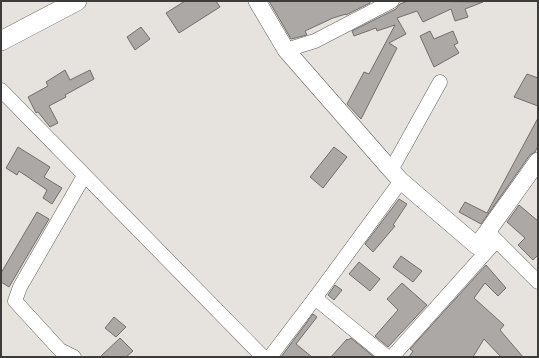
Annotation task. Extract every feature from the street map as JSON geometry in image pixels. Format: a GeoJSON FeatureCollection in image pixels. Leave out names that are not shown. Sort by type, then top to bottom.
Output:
{"type":"FeatureCollection","features":[{"type":"Feature","properties":{"kind":"main road"},"geometry":{"type":"LineString","coordinates":[[1,41],[77,1]]}},
{"type":"Feature","properties":{"kind":"street"},"geometry":{"type":"LineString","coordinates":[[257,1],[286,50],[396,175],[477,246],[492,236]]}},
{"type":"Feature","properties":{"kind":"street"},"geometry":{"type":"LineString","coordinates":[[286,50],[315,41],[392,1]]}},
{"type":"Feature","properties":{"kind":"street"},"geometry":{"type":"LineString","coordinates":[[270,357],[315,298],[396,175],[440,82]]}},
{"type":"Feature","properties":{"kind":"street"},"geometry":{"type":"LineString","coordinates":[[1,90],[263,357]]}},
{"type":"Feature","properties":{"kind":"street"},"geometry":{"type":"LineString","coordinates":[[392,357],[492,236],[538,161]]}},
{"type":"Feature","properties":{"kind":"street"},"geometry":{"type":"LineString","coordinates":[[74,357],[56,353],[15,301],[20,286],[84,176]]}},
{"type":"Feature","properties":{"kind":"street"},"geometry":{"type":"LineString","coordinates":[[492,236],[538,282]]}},
{"type":"Feature","properties":{"kind":"street"},"geometry":{"type":"LineString","coordinates":[[315,298],[387,357]]}},
{"type":"Feature","properties":{"kind":"building"},"geometry":{"type":"Polygon","coordinates":[[[185,1],[216,1],[220,7],[179,33],[166,13],[185,1]]]}},
{"type":"Feature","properties":{"kind":"building"},"geometry":{"type":"Polygon","coordinates":[[[269,1],[370,1],[370,3],[346,15],[333,18],[305,31],[307,35],[291,39],[269,1]]]}},
{"type":"Feature","properties":{"kind":"building"},"geometry":{"type":"Polygon","coordinates":[[[408,1],[483,2],[465,9],[468,17],[455,21],[451,9],[423,22],[417,11],[397,18],[406,34],[389,43],[397,48],[361,119],[347,104],[364,72],[369,74],[395,25],[377,31],[376,28],[354,36],[352,31],[396,9],[400,4],[408,1]]]}},
{"type":"Feature","properties":{"kind":"building"},"geometry":{"type":"Polygon","coordinates":[[[141,27],[150,39],[135,50],[127,37],[141,27]]]}},
{"type":"Feature","properties":{"kind":"building"},"geometry":{"type":"Polygon","coordinates":[[[430,31],[434,39],[453,31],[458,43],[454,45],[459,53],[434,67],[420,36],[430,31]]]}},
{"type":"Feature","properties":{"kind":"building"},"geometry":{"type":"Polygon","coordinates":[[[65,70],[70,80],[90,70],[94,79],[65,95],[66,97],[49,106],[58,123],[50,127],[38,112],[36,113],[28,97],[48,86],[46,82],[65,70]]]}},
{"type":"Feature","properties":{"kind":"building"},"geometry":{"type":"Polygon","coordinates":[[[527,74],[538,78],[538,106],[514,97],[527,74]]]}},
{"type":"Feature","properties":{"kind":"building"},"geometry":{"type":"Polygon","coordinates":[[[538,118],[538,146],[535,152],[530,155],[481,224],[459,212],[465,202],[487,213],[538,118]]]}},
{"type":"Feature","properties":{"kind":"building"},"geometry":{"type":"Polygon","coordinates":[[[18,147],[50,167],[44,177],[62,188],[52,204],[43,198],[47,190],[19,171],[17,175],[6,168],[18,147]]]}},
{"type":"Feature","properties":{"kind":"building"},"geometry":{"type":"Polygon","coordinates":[[[334,147],[347,157],[323,188],[310,177],[334,147]]]}},
{"type":"Feature","properties":{"kind":"building"},"geometry":{"type":"Polygon","coordinates":[[[399,199],[407,204],[393,225],[395,226],[373,252],[365,244],[399,199]]]}},
{"type":"Feature","properties":{"kind":"building"},"geometry":{"type":"Polygon","coordinates":[[[519,205],[538,221],[538,255],[533,260],[518,245],[525,238],[507,222],[519,205]]]}},
{"type":"Feature","properties":{"kind":"building"},"geometry":{"type":"Polygon","coordinates":[[[37,212],[49,219],[9,287],[1,282],[1,273],[37,212]]]}},
{"type":"Feature","properties":{"kind":"building"},"geometry":{"type":"Polygon","coordinates":[[[401,256],[422,271],[413,282],[393,267],[401,256]]]}},
{"type":"Feature","properties":{"kind":"building"},"geometry":{"type":"Polygon","coordinates":[[[359,262],[380,279],[370,291],[349,274],[359,262]]]}},
{"type":"Feature","properties":{"kind":"building"},"geometry":{"type":"Polygon","coordinates":[[[486,265],[506,288],[498,296],[485,283],[474,298],[504,325],[500,330],[523,357],[501,357],[484,339],[473,357],[409,357],[413,351],[410,349],[486,265]]]}},
{"type":"Feature","properties":{"kind":"building"},"geometry":{"type":"Polygon","coordinates":[[[402,283],[427,305],[388,347],[375,336],[398,310],[387,299],[402,283]]]}},
{"type":"Feature","properties":{"kind":"building"},"geometry":{"type":"Polygon","coordinates":[[[335,285],[342,290],[334,300],[328,295],[335,285]]]}},
{"type":"Feature","properties":{"kind":"building"},"geometry":{"type":"Polygon","coordinates":[[[313,314],[317,317],[296,344],[312,357],[281,357],[313,314]]]}},
{"type":"Feature","properties":{"kind":"building"},"geometry":{"type":"Polygon","coordinates":[[[114,317],[126,327],[116,337],[105,328],[114,317]]]}},
{"type":"Feature","properties":{"kind":"building"},"geometry":{"type":"Polygon","coordinates":[[[120,338],[133,351],[126,357],[100,357],[120,338]]]}},
{"type":"Feature","properties":{"kind":"building"},"geometry":{"type":"Polygon","coordinates":[[[351,338],[374,357],[331,357],[347,339],[348,340],[351,338]]]}}]}
